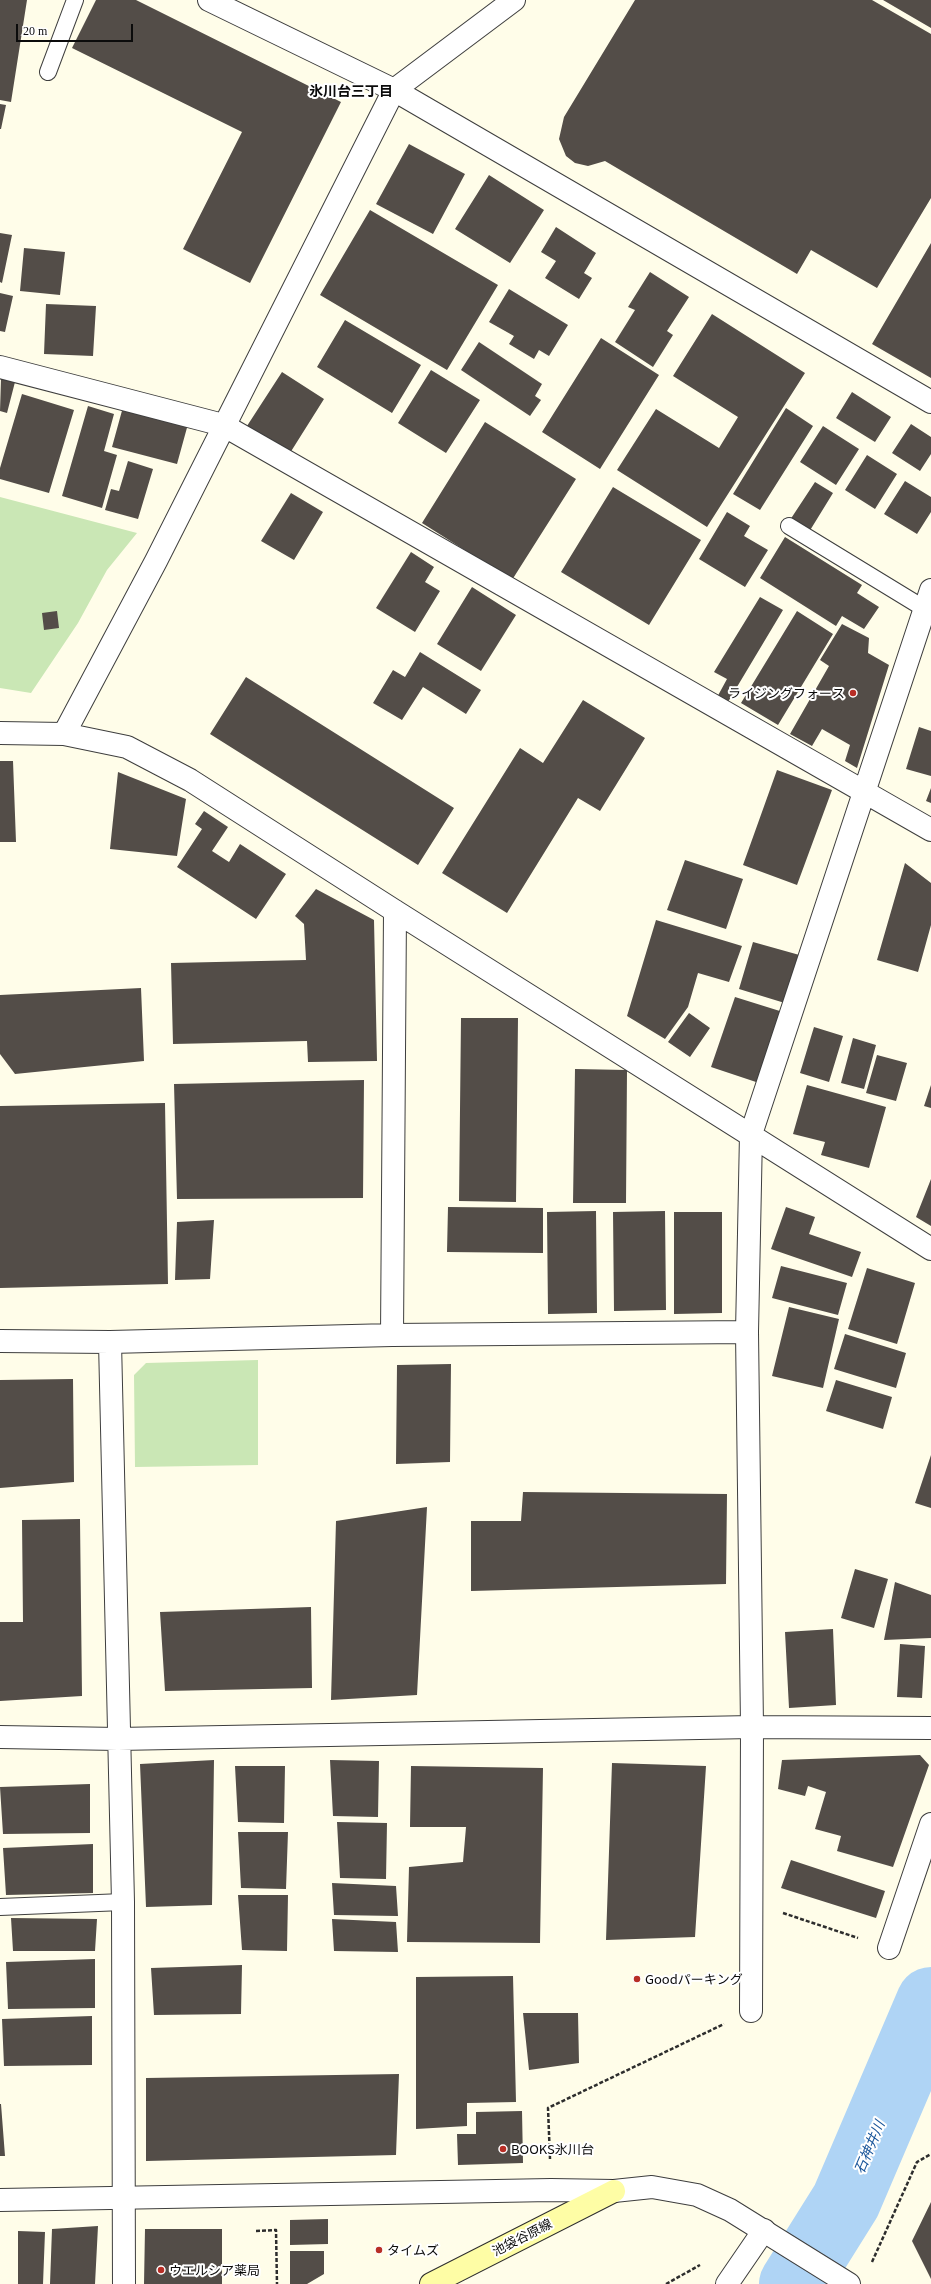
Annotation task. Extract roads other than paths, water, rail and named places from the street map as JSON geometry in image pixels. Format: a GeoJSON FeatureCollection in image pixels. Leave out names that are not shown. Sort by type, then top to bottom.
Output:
{"type":"FeatureCollection","features":[{"type":"Feature","properties":{"kind":"main road","name":"池袋谷原線"},"geometry":{"type":"LineString","coordinates":[[431,2284],[614,2191]]}},
{"type":"Feature","properties":{"kind":"street"},"geometry":{"type":"LineString","coordinates":[[209,0],[394,90],[931,402]]}},
{"type":"Feature","properties":{"kind":"street"},"geometry":{"type":"LineString","coordinates":[[64,734],[156,561],[223,425],[394,90],[514,0]]}},
{"type":"Feature","properties":{"kind":"street"},"geometry":{"type":"LineString","coordinates":[[0,367],[223,425],[931,830]]}},
{"type":"Feature","properties":{"kind":"street"},"geometry":{"type":"LineString","coordinates":[[751,2011],[752,1727],[747,1332],[751,1134],[928,599]]}},
{"type":"Feature","properties":{"kind":"street"},"geometry":{"type":"LineString","coordinates":[[0,732],[64,734],[127,747],[190,780],[395,912],[751,1134],[931,1249]]}},
{"type":"Feature","properties":{"kind":"street"},"geometry":{"type":"LineString","coordinates":[[392,1335],[395,912]]}},
{"type":"Feature","properties":{"kind":"street"},"geometry":{"type":"LineString","coordinates":[[0,1341],[110,1342],[392,1335],[747,1332]]}},
{"type":"Feature","properties":{"kind":"street"},"geometry":{"type":"LineString","coordinates":[[110,1342],[118,1739],[123,1902],[125,2199],[124,2284]]}},
{"type":"Feature","properties":{"kind":"street"},"geometry":{"type":"LineString","coordinates":[[0,1737],[118,1739],[752,1727],[931,1728]]}},
{"type":"Feature","properties":{"kind":"street"},"geometry":{"type":"LineString","coordinates":[[889,1948],[931,1824]]}},
{"type":"Feature","properties":{"kind":"street"},"geometry":{"type":"LineString","coordinates":[[0,2200],[125,2199],[551,2190],[614,2191],[652,2187],[697,2195],[730,2210],[847,2283]]}},
{"type":"Feature","properties":{"kind":"street"},"geometry":{"type":"LineString","coordinates":[[727,2284],[769,2233]]}},
{"type":"Feature","properties":{"kind":"lane"},"geometry":{"type":"LineString","coordinates":[[48,72],[75,0]]}},
{"type":"Feature","properties":{"kind":"lane"},"geometry":{"type":"LineString","coordinates":[[789,526],[928,599]]}},
{"type":"Feature","properties":{"kind":"lane"},"geometry":{"type":"LineString","coordinates":[[0,1907],[123,1902]]}},
{"type":"Feature","properties":{"kind":"waterway","name":"石神井川"},"geometry":{"type":"LineString","coordinates":[[794,2284],[846,2201],[931,2002]]}},
{"type":"Feature","properties":{"kind":"place","name":"ライジングフォース"},"geometry":{"type":"Point","coordinates":[853,693]}},
{"type":"Feature","properties":{"kind":"place","name":"Goodパーキング"},"geometry":{"type":"Point","coordinates":[637,1979]}},
{"type":"Feature","properties":{"kind":"place","name":"BOOKS氷川台"},"geometry":{"type":"Point","coordinates":[503,2149]}},
{"type":"Feature","properties":{"kind":"place","name":"タイムズ"},"geometry":{"type":"Point","coordinates":[379,2250]}},
{"type":"Feature","properties":{"kind":"place","name":"ウエルシア薬局"},"geometry":{"type":"Point","coordinates":[161,2270]}},
{"type":"Feature","properties":{"kind":"district","name":"氷川台三丁目"},"geometry":{"type":"Point","coordinates":[351,91]}}]}
